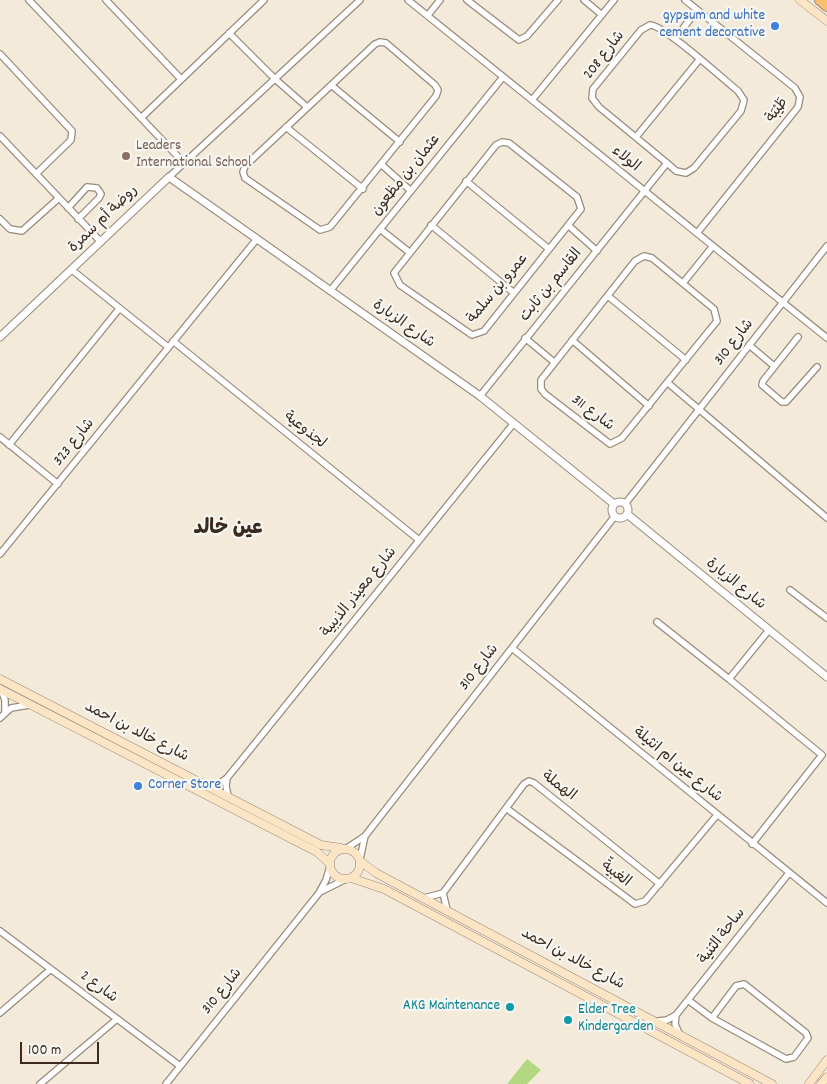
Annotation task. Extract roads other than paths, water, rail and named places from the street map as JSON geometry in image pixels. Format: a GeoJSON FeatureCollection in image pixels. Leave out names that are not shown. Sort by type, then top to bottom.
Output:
{"type":"FeatureCollection","features":[{"type":"Feature","properties":{"kind":"highway"},"geometry":{"type":"LineString","coordinates":[[820,0],[827,6]]}},
{"type":"Feature","properties":{"kind":"main road"},"geometry":{"type":"LineString","coordinates":[[800,0],[827,22]]}},
{"type":"Feature","properties":{"kind":"main road","name":"شارع خالد بن احمد"},"geometry":{"type":"LineString","coordinates":[[0,679],[322,845],[344,848]]}},
{"type":"Feature","properties":{"kind":"main road","name":"شارع خالد بن احمد"},"geometry":{"type":"LineString","coordinates":[[0,689],[317,852],[329,864]]}},
{"type":"Feature","properties":{"kind":"main road"},"geometry":{"type":"LineString","coordinates":[[344,848],[355,852],[360,860],[358,873],[349,878],[337,877],[329,864],[334,852],[344,848]]}},
{"type":"Feature","properties":{"kind":"main road","name":"شارع خالد بن احمد"},"geometry":{"type":"LineString","coordinates":[[360,860],[370,869],[658,1021],[772,1084]]}},
{"type":"Feature","properties":{"kind":"main road","name":"شارع خالد بن احمد"},"geometry":{"type":"LineString","coordinates":[[349,878],[377,886],[750,1084]]}},
{"type":"Feature","properties":{"kind":"main road"},"geometry":{"type":"LineString","coordinates":[[809,1084],[827,1060]]}},
{"type":"Feature","properties":{"kind":"main road"},"geometry":{"type":"LineString","coordinates":[[821,1084],[827,1077]]}},
{"type":"Feature","properties":{"kind":"street"},"geometry":{"type":"LineString","coordinates":[[29,0],[184,163]]}},
{"type":"Feature","properties":{"kind":"street"},"geometry":{"type":"LineString","coordinates":[[106,0],[181,79]]}},
{"type":"Feature","properties":{"kind":"street"},"geometry":{"type":"LineString","coordinates":[[141,118],[264,0]]}},
{"type":"Feature","properties":{"kind":"street","name":"روضة أم سمرة"},"geometry":{"type":"LineString","coordinates":[[0,337],[360,0]]}},
{"type":"Feature","properties":{"kind":"street","name":"الولاء"},"geometry":{"type":"LineString","coordinates":[[408,0],[827,338]]}},
{"type":"Feature","properties":{"kind":"street"},"geometry":{"type":"LineString","coordinates":[[428,15],[440,0]]}},
{"type":"Feature","properties":{"kind":"street"},"geometry":{"type":"LineString","coordinates":[[467,0],[518,40],[527,36],[558,0]]}},
{"type":"Feature","properties":{"kind":"street"},"geometry":{"type":"LineString","coordinates":[[474,6],[478,0]]}},
{"type":"Feature","properties":{"kind":"street"},"geometry":{"type":"LineString","coordinates":[[584,0],[602,15]]}},
{"type":"Feature","properties":{"kind":"street"},"geometry":{"type":"LineString","coordinates":[[532,100],[614,0]]}},
{"type":"Feature","properties":{"kind":"street","name":"طَيْبَة"},"geometry":{"type":"LineString","coordinates":[[685,0],[795,88],[800,97],[798,106],[697,233]]}},
{"type":"Feature","properties":{"kind":"street"},"geometry":{"type":"LineString","coordinates":[[675,39],[698,10]]}},
{"type":"Feature","properties":{"kind":"street","name":"شارع 208"},"geometry":{"type":"LineString","coordinates":[[658,26],[675,39],[738,91],[744,100],[741,111],[694,168],[686,173],[682,173],[667,163],[594,103],[592,98],[593,89],[645,27],[658,26]]}},
{"type":"Feature","properties":{"kind":"street"},"geometry":{"type":"LineString","coordinates":[[229,33],[275,79],[308,107]]}},
{"type":"Feature","properties":{"kind":"street"},"geometry":{"type":"LineString","coordinates":[[386,43],[435,85],[438,90],[436,96],[382,165],[330,227],[320,230],[245,178],[243,172],[245,166],[308,107],[375,44],[386,43]]}},
{"type":"Feature","properties":{"kind":"street"},"geometry":{"type":"LineString","coordinates":[[0,54],[72,131],[71,140],[36,174]]}},
{"type":"Feature","properties":{"kind":"street"},"geometry":{"type":"LineString","coordinates":[[636,137],[699,60]]}},
{"type":"Feature","properties":{"kind":"street","name":"عثمان بن مظعون"},"geometry":{"type":"LineString","coordinates":[[330,290],[503,77]]}},
{"type":"Feature","properties":{"kind":"street"},"geometry":{"type":"LineString","coordinates":[[331,86],[400,142]]}},
{"type":"Feature","properties":{"kind":"street"},"geometry":{"type":"LineString","coordinates":[[286,127],[362,189]]}},
{"type":"Feature","properties":{"kind":"street"},"geometry":{"type":"LineString","coordinates":[[0,136],[101,242]]}},
{"type":"Feature","properties":{"kind":"street","name":"عمرو بن سلمة"},"geometry":{"type":"LineString","coordinates":[[502,142],[509,143],[577,197],[580,208],[569,226],[484,331],[472,336],[396,281],[394,277],[396,269],[431,225],[496,145],[502,142]]}},
{"type":"Feature","properties":{"kind":"street"},"geometry":{"type":"LineString","coordinates":[[645,192],[667,163]]}},
{"type":"Feature","properties":{"kind":"street"},"geometry":{"type":"LineString","coordinates":[[382,165],[411,190]]}},
{"type":"Feature","properties":{"kind":"street","name":"شارع الزبارة"},"geometry":{"type":"LineString","coordinates":[[169,177],[480,396],[614,504]]}},
{"type":"Feature","properties":{"kind":"street"},"geometry":{"type":"LineString","coordinates":[[466,181],[549,249]]}},
{"type":"Feature","properties":{"kind":"street"},"geometry":{"type":"LineString","coordinates":[[68,208],[87,187],[97,188],[101,194],[99,198],[78,219]]}},
{"type":"Feature","properties":{"kind":"street","name":"القاسم بن ثابت"},"geometry":{"type":"LineString","coordinates":[[480,396],[645,192]]}},
{"type":"Feature","properties":{"kind":"street"},"geometry":{"type":"LineString","coordinates":[[0,219],[10,229],[22,231],[59,198]]}},
{"type":"Feature","properties":{"kind":"street"},"geometry":{"type":"LineString","coordinates":[[431,225],[514,293]]}},
{"type":"Feature","properties":{"kind":"street"},"geometry":{"type":"LineString","coordinates":[[569,226],[597,251]]}},
{"type":"Feature","properties":{"kind":"street"},"geometry":{"type":"LineString","coordinates":[[380,229],[409,252]]}},
{"type":"Feature","properties":{"kind":"street","name":"شارع 323"},"geometry":{"type":"LineString","coordinates":[[0,554],[256,240]]}},
{"type":"Feature","properties":{"kind":"street"},"geometry":{"type":"LineString","coordinates":[[683,283],[713,246]]}},
{"type":"Feature","properties":{"kind":"street","name":"شارع 310"},"geometry":{"type":"LineString","coordinates":[[625,504],[827,246]]}},
{"type":"Feature","properties":{"kind":"street","name":"شارع 311"},"geometry":{"type":"LineString","coordinates":[[644,256],[652,258],[683,283],[714,309],[718,317],[714,326],[622,438],[614,443],[606,443],[541,389],[541,380],[635,261],[644,256]]}},
{"type":"Feature","properties":{"kind":"street"},"geometry":{"type":"LineString","coordinates":[[72,270],[168,347]]}},
{"type":"Feature","properties":{"kind":"street"},"geometry":{"type":"LineString","coordinates":[[608,296],[686,360]]}},
{"type":"Feature","properties":{"kind":"street"},"geometry":{"type":"LineString","coordinates":[[9,444],[119,309]]}},
{"type":"Feature","properties":{"kind":"street"},"geometry":{"type":"LineString","coordinates":[[798,337],[774,366],[762,385],[784,403],[817,367]]}},
{"type":"Feature","properties":{"kind":"street"},"geometry":{"type":"LineString","coordinates":[[525,338],[554,362]]}},
{"type":"Feature","properties":{"kind":"street"},"geometry":{"type":"LineString","coordinates":[[572,340],[650,406]]}},
{"type":"Feature","properties":{"kind":"street","name":"لجذوعية"},"geometry":{"type":"LineString","coordinates":[[173,341],[419,540]]}},
{"type":"Feature","properties":{"kind":"street"},"geometry":{"type":"LineString","coordinates":[[749,345],[774,366]]}},
{"type":"Feature","properties":{"kind":"street"},"geometry":{"type":"LineString","coordinates":[[668,383],[827,518]]}},
{"type":"Feature","properties":{"kind":"street","name":"شارع معيذر الذيبية"},"geometry":{"type":"LineString","coordinates":[[209,786],[219,784],[227,778],[514,423]]}},
{"type":"Feature","properties":{"kind":"street"},"geometry":{"type":"LineString","coordinates":[[0,437],[58,484]]}},
{"type":"Feature","properties":{"kind":"street"},"geometry":{"type":"LineString","coordinates":[[620,502],[625,504],[628,508],[627,514],[622,518],[615,516],[612,509],[614,504],[620,502]]}},
{"type":"Feature","properties":{"kind":"street","name":"شارع الزبارة"},"geometry":{"type":"LineString","coordinates":[[627,514],[827,677]]}},
{"type":"Feature","properties":{"kind":"street","name":"شارع 310"},"geometry":{"type":"LineString","coordinates":[[344,848],[364,836],[615,516]]}},
{"type":"Feature","properties":{"kind":"street"},"geometry":{"type":"LineString","coordinates":[[790,590],[827,618]]}},
{"type":"Feature","properties":{"kind":"street"},"geometry":{"type":"LineString","coordinates":[[658,622],[824,758],[752,844]]}},
{"type":"Feature","properties":{"kind":"street"},"geometry":{"type":"LineString","coordinates":[[729,679],[769,630]]}},
{"type":"Feature","properties":{"kind":"street","name":"شارع عين ام انثيلة"},"geometry":{"type":"LineString","coordinates":[[512,648],[827,903]]}},
{"type":"Feature","properties":{"kind":"street"},"geometry":{"type":"LineString","coordinates":[[0,689],[5,700],[5,712]]}},
{"type":"Feature","properties":{"kind":"street"},"geometry":{"type":"LineString","coordinates":[[0,718],[5,712],[17,706],[29,705]]}},
{"type":"Feature","properties":{"kind":"street"},"geometry":{"type":"LineString","coordinates":[[227,778],[228,796]]}},
{"type":"Feature","properties":{"kind":"street","name":"الهملة"},"geometry":{"type":"LineString","coordinates":[[442,893],[524,784],[529,781],[534,783],[660,884]]}},
{"type":"Feature","properties":{"kind":"street","name":"الغبيةّ"},"geometry":{"type":"LineString","coordinates":[[506,808],[631,903],[638,904],[645,901],[717,815]]}},
{"type":"Feature","properties":{"kind":"street","name":"شارع 310"},"geometry":{"type":"LineString","coordinates":[[360,860],[364,836]]}},
{"type":"Feature","properties":{"kind":"street","name":"شارع 310"},"geometry":{"type":"LineString","coordinates":[[166,1084],[318,893],[326,880],[329,864]]}},
{"type":"Feature","properties":{"kind":"street","name":"ساحة الثنية"},"geometry":{"type":"LineString","coordinates":[[676,1015],[789,873]]}},
{"type":"Feature","properties":{"kind":"street","name":"شارع 310"},"geometry":{"type":"LineString","coordinates":[[318,893],[349,878]]}},
{"type":"Feature","properties":{"kind":"street"},"geometry":{"type":"LineString","coordinates":[[424,898],[442,893],[447,910]]}},
{"type":"Feature","properties":{"kind":"street","name":"شارع 2"},"geometry":{"type":"LineString","coordinates":[[0,931],[180,1066]]}},
{"type":"Feature","properties":{"kind":"street"},"geometry":{"type":"LineString","coordinates":[[0,1013],[51,969]]}},
{"type":"Feature","properties":{"kind":"street"},"geometry":{"type":"LineString","coordinates":[[688,1000],[712,1018],[786,1058],[794,1057],[808,1038],[806,1033],[744,984],[736,986],[712,1018]]}},
{"type":"Feature","properties":{"kind":"street"},"geometry":{"type":"LineString","coordinates":[[658,1021],[667,1020],[676,1015]]}},
{"type":"Feature","properties":{"kind":"street"},"geometry":{"type":"LineString","coordinates":[[676,1015],[675,1024],[679,1033]]}},
{"type":"Feature","properties":{"kind":"street"},"geometry":{"type":"LineString","coordinates":[[40,1084],[118,1019]]}},
{"type":"Feature","properties":{"kind":"place","name":"gypsum and white cement decorative"},"geometry":{"type":"Point","coordinates":[775,26]}},
{"type":"Feature","properties":{"kind":"place","name":"Leaders International School"},"geometry":{"type":"Point","coordinates":[126,156]}},
{"type":"Feature","properties":{"kind":"place","name":"Corner Store"},"geometry":{"type":"Point","coordinates":[138,786]}},
{"type":"Feature","properties":{"kind":"place","name":"AKG Maintenance"},"geometry":{"type":"Point","coordinates":[510,1007]}},
{"type":"Feature","properties":{"kind":"place","name":"Elder Tree Kindergarden"},"geometry":{"type":"Point","coordinates":[568,1020]}},
{"type":"Feature","properties":{"kind":"district","name":"عين خالد"},"geometry":{"type":"Point","coordinates":[228,530]}}]}
